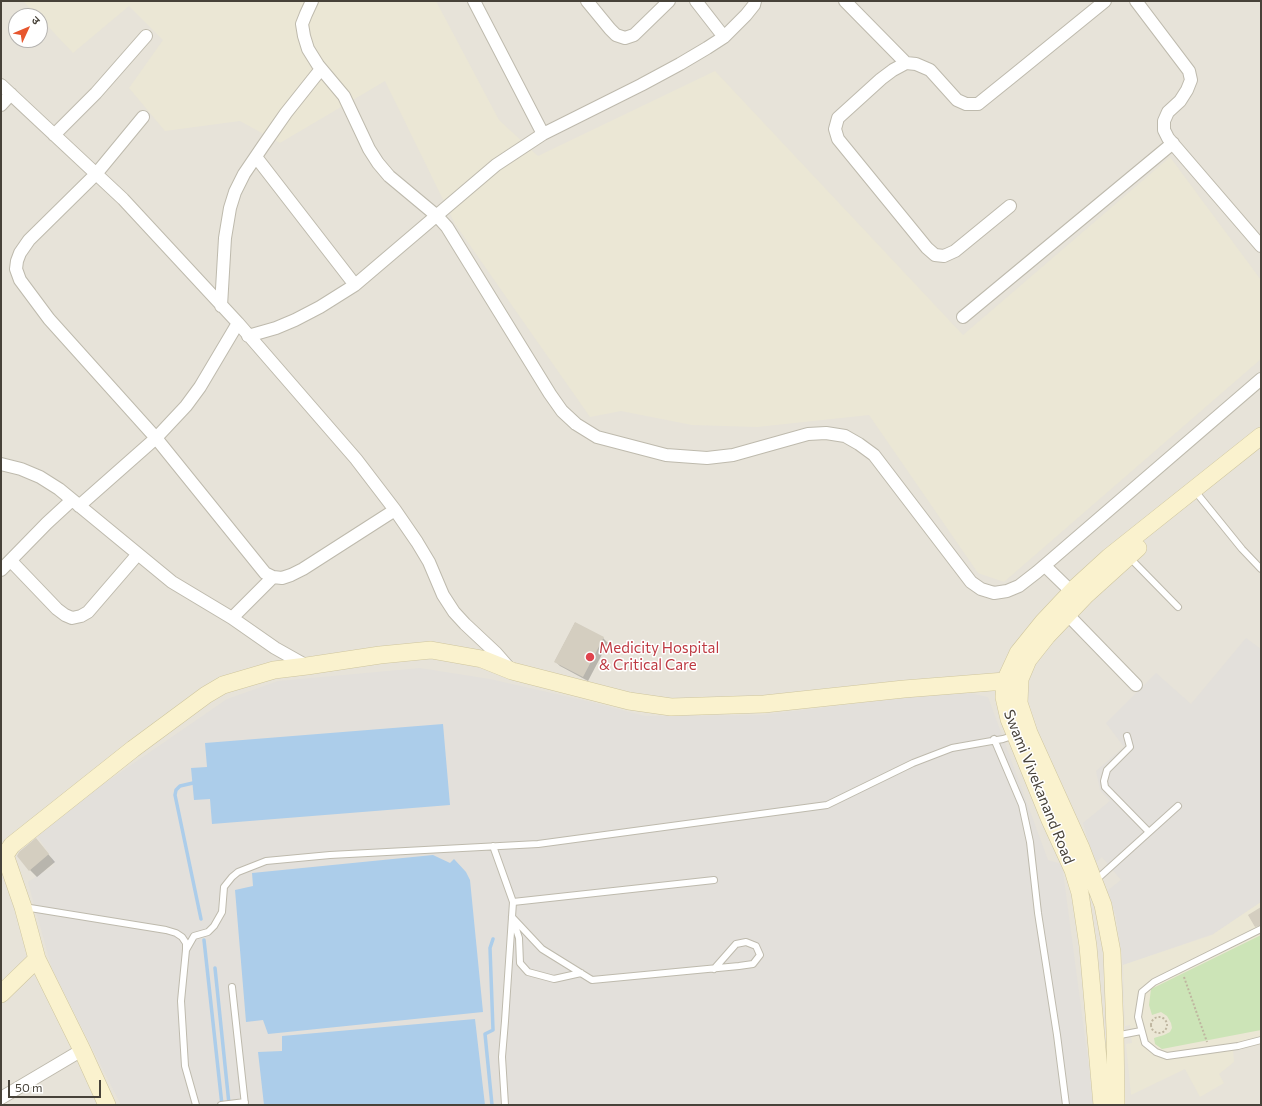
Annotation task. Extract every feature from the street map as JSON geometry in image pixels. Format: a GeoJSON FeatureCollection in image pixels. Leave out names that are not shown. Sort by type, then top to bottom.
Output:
{"type":"FeatureCollection","features":[{"type":"Feature","properties":{"kind":"street"},"geometry":{"type":"LineString","coordinates":[[312,1],[302,24],[308,49],[344,96],[369,149],[378,163],[389,176],[437,216],[447,227],[562,411],[576,424],[597,437],[666,455],[707,458],[734,455],[808,434],[826,433],[845,436],[874,455],[971,582],[981,589],[994,593],[1007,592],[1019,586],[1045,566],[1261,379]]}},
{"type":"Feature","properties":{"kind":"street"},"geometry":{"type":"LineString","coordinates":[[474,1],[543,134]]}},
{"type":"Feature","properties":{"kind":"street"},"geometry":{"type":"LineString","coordinates":[[587,1],[616,35],[625,38],[634,35],[669,1]]}},
{"type":"Feature","properties":{"kind":"street"},"geometry":{"type":"LineString","coordinates":[[696,1],[724,36]]}},
{"type":"Feature","properties":{"kind":"street"},"geometry":{"type":"LineString","coordinates":[[248,336],[276,328],[295,320],[320,307],[355,285],[496,165],[543,134],[680,64],[724,36],[746,15],[755,1]]}},
{"type":"Feature","properties":{"kind":"street"},"geometry":{"type":"LineString","coordinates":[[845,1],[906,63]]}},
{"type":"Feature","properties":{"kind":"street"},"geometry":{"type":"LineString","coordinates":[[1010,206],[956,251],[944,256],[935,255],[927,248],[838,139],[835,129],[838,118],[881,79],[906,63],[916,64],[930,70],[957,100],[966,104],[978,104],[1105,1]]}},
{"type":"Feature","properties":{"kind":"street"},"geometry":{"type":"LineString","coordinates":[[1136,1],[1189,71],[1191,80],[1187,90],[1180,101],[1168,112],[1164,121],[1164,130],[1168,138],[1261,246]]}},
{"type":"Feature","properties":{"kind":"street"},"geometry":{"type":"LineString","coordinates":[[54,135],[96,93],[146,36]]}},
{"type":"Feature","properties":{"kind":"street"},"geometry":{"type":"LineString","coordinates":[[221,306],[225,238],[230,208],[238,186],[244,174],[286,113],[322,69]]}},
{"type":"Feature","properties":{"kind":"street"},"geometry":{"type":"LineString","coordinates":[[1,85],[123,199],[238,323],[356,459],[395,510],[429,562],[443,595],[454,612],[496,653],[512,671]]}},
{"type":"Feature","properties":{"kind":"street"},"geometry":{"type":"LineString","coordinates":[[1,105],[11,94]]}},
{"type":"Feature","properties":{"kind":"street"},"geometry":{"type":"LineString","coordinates":[[143,117],[96,174],[30,240],[20,253],[16,270],[20,280],[49,319],[156,438],[265,573],[273,577],[282,578],[291,575],[303,569],[395,510]]}},
{"type":"Feature","properties":{"kind":"street"},"geometry":{"type":"LineString","coordinates":[[963,317],[1173,143]]}},
{"type":"Feature","properties":{"kind":"street"},"geometry":{"type":"LineString","coordinates":[[256,157],[355,285]]}},
{"type":"Feature","properties":{"kind":"street"},"geometry":{"type":"LineString","coordinates":[[1,570],[47,523],[75,503],[156,438],[186,406],[200,387],[238,323]]}},
{"type":"Feature","properties":{"kind":"street","name":"Swami Vivekanand Road"},"geometry":{"type":"LineString","coordinates":[[1102,1105],[1088,946],[1080,893],[1073,870],[1050,820],[1009,719],[1004,697],[1005,681],[1018,653],[1043,622],[1076,596],[1125,552],[1154,534],[1261,436]]}},
{"type":"Feature","properties":{"kind":"street","name":"Swami Vivekanand Road"},"geometry":{"type":"LineString","coordinates":[[1198,494],[1261,450]]}},
{"type":"Feature","properties":{"kind":"street"},"geometry":{"type":"LineString","coordinates":[[1,464],[21,469],[40,477],[59,489],[172,582],[232,618],[275,648],[307,666]]}},
{"type":"Feature","properties":{"kind":"street"},"geometry":{"type":"LineString","coordinates":[[10,560],[57,609],[72,618],[81,616],[88,612],[138,554]]}},
{"type":"Feature","properties":{"kind":"street"},"geometry":{"type":"LineString","coordinates":[[1045,566],[1076,596]]}},
{"type":"Feature","properties":{"kind":"street"},"geometry":{"type":"LineString","coordinates":[[232,618],[273,577]]}},
{"type":"Feature","properties":{"kind":"street","name":"Swami Vivekanand Road"},"geometry":{"type":"LineString","coordinates":[[1076,596],[1067,614],[1028,660],[1020,679],[1019,702],[1029,733],[1095,881]]}},
{"type":"Feature","properties":{"kind":"street"},"geometry":{"type":"LineString","coordinates":[[1067,614],[1136,685]]}},
{"type":"Feature","properties":{"kind":"street"},"geometry":{"type":"LineString","coordinates":[[107,1105],[82,1050],[37,959],[22,907],[3,854],[12,845],[133,749],[206,695],[223,685],[274,670],[380,655],[431,650],[482,659],[512,671],[629,701],[671,707],[764,704],[904,689],[1005,681]]}},
{"type":"Feature","properties":{"kind":"street"},"geometry":{"type":"LineString","coordinates":[[1095,881],[1103,906],[1112,952],[1116,1105]]}},
{"type":"Feature","properties":{"kind":"street"},"geometry":{"type":"LineString","coordinates":[[1,994],[37,959]]}},
{"type":"Feature","properties":{"kind":"street"},"geometry":{"type":"LineString","coordinates":[[1,1098],[82,1050]]}},
{"type":"Feature","properties":{"kind":"lane"},"geometry":{"type":"LineString","coordinates":[[1198,494],[1242,549],[1261,569]]}},
{"type":"Feature","properties":{"kind":"lane"},"geometry":{"type":"LineString","coordinates":[[1125,552],[1178,607]]}},
{"type":"Feature","properties":{"kind":"lane"},"geometry":{"type":"LineString","coordinates":[[186,950],[194,936],[208,932],[214,926],[222,912],[224,887],[232,877],[238,872],[266,861],[330,855],[538,844],[827,805],[913,763],[952,748],[994,739],[1003,739],[1015,735]]}},
{"type":"Feature","properties":{"kind":"lane"},"geometry":{"type":"LineString","coordinates":[[1127,736],[1130,747],[1107,770],[1104,780],[1105,787],[1149,832]]}},
{"type":"Feature","properties":{"kind":"lane"},"geometry":{"type":"LineString","coordinates":[[994,739],[1022,804],[1030,842],[1038,913],[1066,1105]]}},
{"type":"Feature","properties":{"kind":"lane"},"geometry":{"type":"LineString","coordinates":[[1095,881],[1178,806]]}},
{"type":"Feature","properties":{"kind":"lane"},"geometry":{"type":"LineString","coordinates":[[493,846],[513,902],[502,1058],[505,1105]]}},
{"type":"Feature","properties":{"kind":"lane"},"geometry":{"type":"LineString","coordinates":[[513,902],[714,880]]}},
{"type":"Feature","properties":{"kind":"lane"},"geometry":{"type":"LineString","coordinates":[[22,907],[166,930],[176,933],[182,937],[186,943],[181,1001],[182,1031],[185,1066],[196,1105]]}},
{"type":"Feature","properties":{"kind":"lane"},"geometry":{"type":"LineString","coordinates":[[512,916],[542,949],[592,980],[714,968],[753,964],[760,955],[756,946],[746,942],[736,944],[714,968]]}},
{"type":"Feature","properties":{"kind":"lane"},"geometry":{"type":"LineString","coordinates":[[512,916],[519,938],[520,963],[528,972],[554,979],[581,973]]}},
{"type":"Feature","properties":{"kind":"lane"},"geometry":{"type":"LineString","coordinates":[[1261,929],[1154,982],[1142,992],[1138,1017],[1145,1043],[1156,1052],[1167,1056],[1238,1046],[1261,1040]]}},
{"type":"Feature","properties":{"kind":"lane"},"geometry":{"type":"LineString","coordinates":[[221,1105],[245,1103],[232,988]]}},
{"type":"Feature","properties":{"kind":"lane"},"geometry":{"type":"LineString","coordinates":[[1115,1036],[1141,1031]]}},
{"type":"Feature","properties":{"kind":"path"},"geometry":{"type":"LineString","coordinates":[[1180,968],[1210,1050]]}},
{"type":"Feature","properties":{"kind":"path"},"geometry":{"type":"LineString","coordinates":[[1159,1017],[1166,1021],[1167,1028],[1163,1032],[1158,1033],[1153,1030],[1151,1023],[1154,1019],[1159,1017]]}},
{"type":"Feature","properties":{"kind":"shaded area"},"geometry":{"type":"Polygon","coordinates":[[[1,1],[1261,1],[1261,1105],[1,1105],[1,1]]]}},
{"type":"Feature","properties":{"kind":"shaded area"},"geometry":{"type":"Polygon","coordinates":[[[23,1],[436,1],[499,120],[538,156],[715,71],[963,335],[1170,157],[1261,280],[1261,359],[1004,582],[978,573],[869,415],[757,427],[692,425],[621,411],[590,417],[455,224],[385,81],[280,143],[240,121],[165,131],[129,88],[163,40],[129,6],[73,53],[48,26],[48,8],[30,8],[23,1]]]}},
{"type":"Feature","properties":{"kind":"shaded area"},"geometry":{"type":"Polygon","coordinates":[[[1246,638],[1261,649],[1261,902],[1213,934],[1123,965],[1116,916],[1107,891],[1121,880],[1102,857],[1095,863],[1083,823],[1110,801],[1100,790],[1096,771],[1124,747],[1106,723],[1156,673],[1191,704],[1246,638]]]}},
{"type":"Feature","properties":{"kind":"shaded area"},"geometry":{"type":"Polygon","coordinates":[[[420,668],[490,679],[645,716],[761,715],[960,691],[988,697],[1048,860],[1062,864],[1094,1105],[121,1105],[52,969],[28,882],[54,865],[50,855],[35,833],[91,789],[108,781],[227,699],[278,681],[420,668]]]}},
{"type":"Feature","properties":{"kind":"shaded area"},"geometry":{"type":"Polygon","coordinates":[[[1261,902],[1261,1044],[1233,1050],[1234,1062],[1219,1074],[1224,1083],[1200,1097],[1185,1069],[1131,1095],[1126,1044],[1132,1043],[1130,1025],[1125,1026],[1123,965],[1212,935],[1261,902]]]}},
{"type":"Feature","properties":{"kind":"green space"},"geometry":{"type":"Polygon","coordinates":[[[1261,935],[1261,1030],[1162,1049],[1155,1044],[1154,1038],[1170,1032],[1172,1028],[1167,1016],[1161,1012],[1152,1015],[1149,1005],[1151,989],[1261,935]]]}},
{"type":"Feature","properties":{"kind":"water"},"geometry":{"type":"Polygon","coordinates":[[[443,724],[450,805],[212,824],[210,799],[194,800],[191,768],[207,767],[205,743],[443,724]]]}},
{"type":"Feature","properties":{"kind":"water"},"geometry":{"type":"Polygon","coordinates":[[[433,855],[450,863],[454,859],[466,872],[470,880],[483,1012],[268,1034],[263,1020],[246,1022],[235,890],[253,886],[252,873],[433,855]]]}},
{"type":"Feature","properties":{"kind":"water"},"geometry":{"type":"Polygon","coordinates":[[[475,1019],[485,1105],[264,1105],[258,1052],[282,1051],[282,1036],[475,1019]]]}},
{"type":"Feature","properties":{"kind":"building"},"geometry":{"type":"Polygon","coordinates":[[[575,622],[604,637],[583,677],[554,662],[575,622]]]}},
{"type":"Feature","properties":{"kind":"building"},"geometry":{"type":"Polygon","coordinates":[[[36,838],[49,854],[29,871],[17,856],[19,852],[36,838]]]}},
{"type":"Feature","properties":{"kind":"building"},"geometry":{"type":"Polygon","coordinates":[[[1261,907],[1261,925],[1255,927],[1248,915],[1261,907]]]}},
{"type":"Feature","properties":{"kind":"waterway"},"geometry":{"type":"LineString","coordinates":[[193,783],[180,786],[176,790],[175,795],[201,919]]}},
{"type":"Feature","properties":{"kind":"waterway"},"geometry":{"type":"LineString","coordinates":[[492,1105],[485,1034],[493,1030],[490,948],[493,939]]}},
{"type":"Feature","properties":{"kind":"waterway"},"geometry":{"type":"LineString","coordinates":[[204,940],[222,1105]]}},
{"type":"Feature","properties":{"kind":"waterway"},"geometry":{"type":"LineString","coordinates":[[215,968],[229,1104]]}},
{"type":"Feature","properties":{"kind":"place","name":"Medicity Hospital & Critical Care"},"geometry":{"type":"Point","coordinates":[590,657]}}]}
